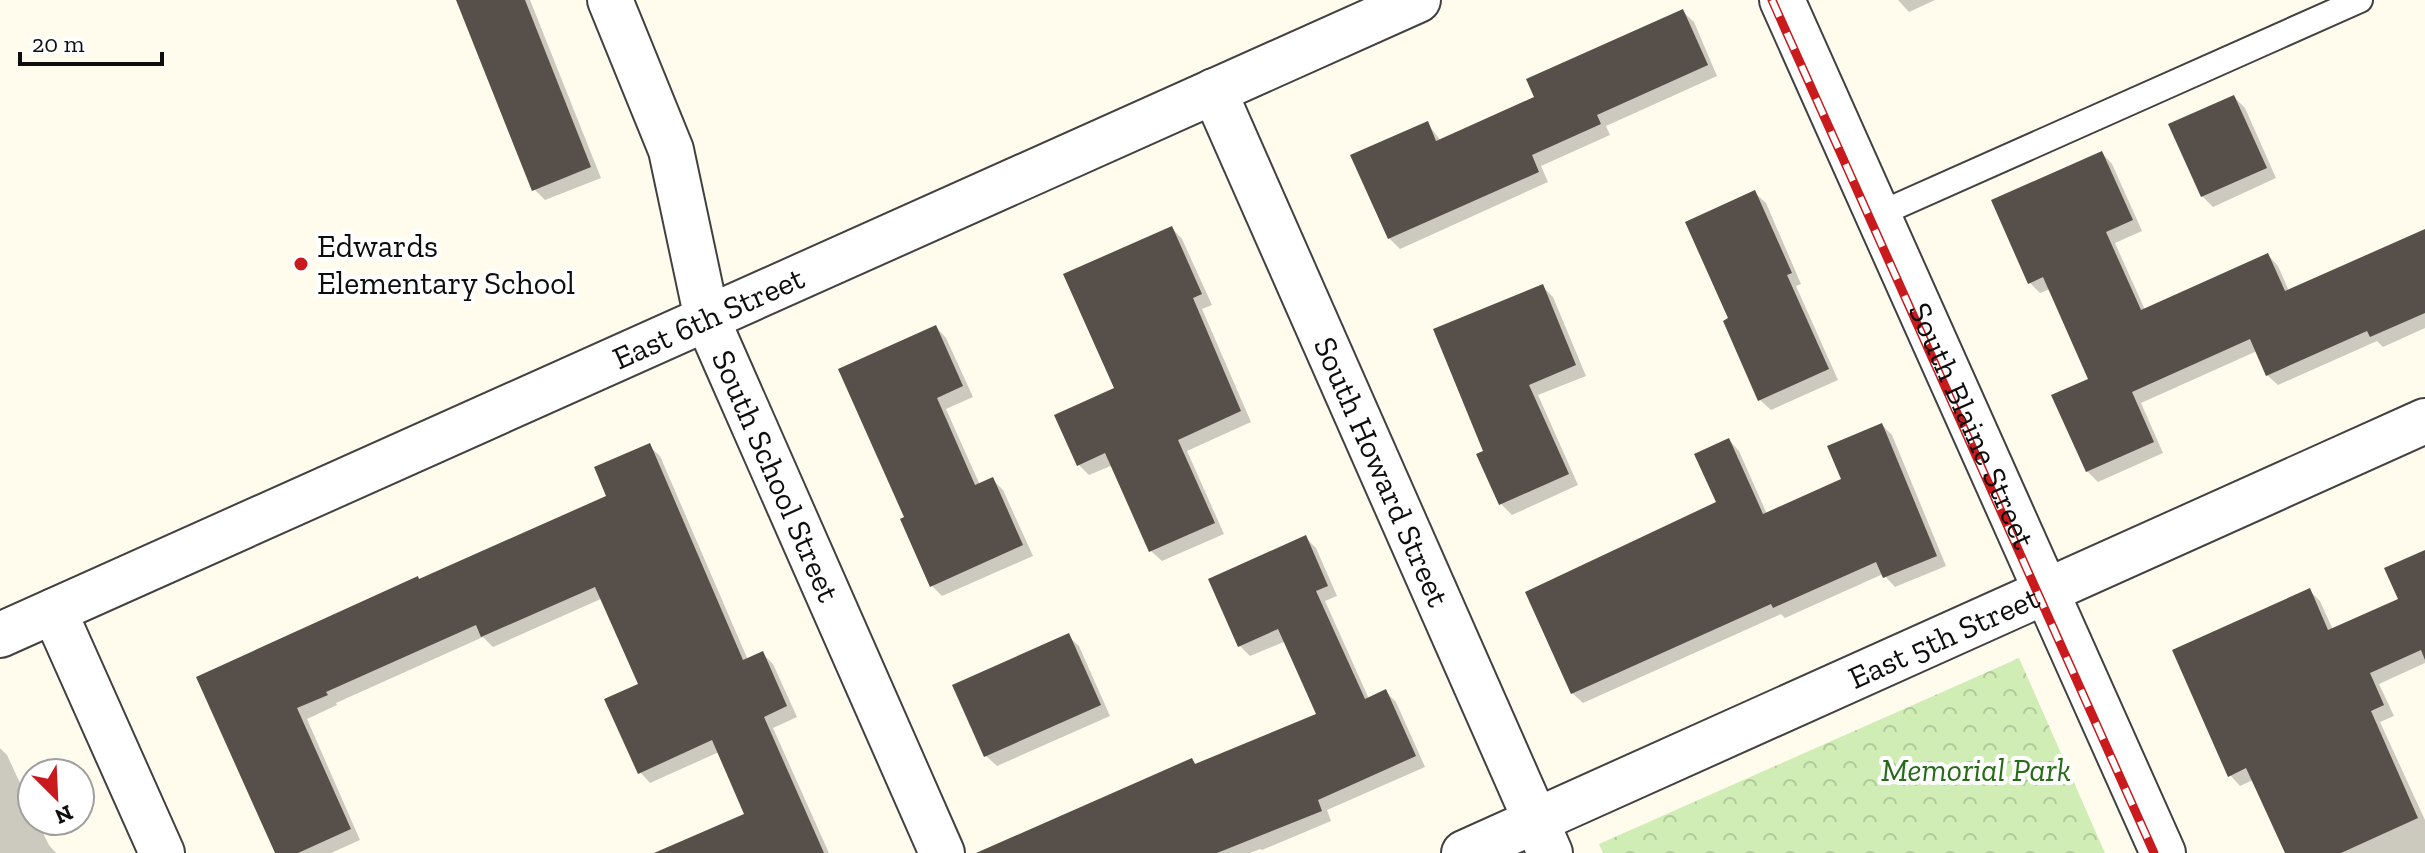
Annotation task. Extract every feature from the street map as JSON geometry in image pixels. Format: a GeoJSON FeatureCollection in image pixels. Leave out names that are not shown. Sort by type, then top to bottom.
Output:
{"type":"FeatureCollection","features":[{"type":"Feature","properties":{"kind":"street","name":"South School Street"},"geometry":{"type":"LineString","coordinates":[[610,0],[671,150],[707,319],[942,853]]}},
{"type":"Feature","properties":{"kind":"street","name":"East 6th Street"},"geometry":{"type":"LineString","coordinates":[[0,635],[1418,0]]}},
{"type":"Feature","properties":{"kind":"street","name":"South Blaine Street"},"geometry":{"type":"LineString","coordinates":[[1782,0],[2163,853]]}},
{"type":"Feature","properties":{"kind":"street","name":"South Howard Street"},"geometry":{"type":"LineString","coordinates":[[1214,91],[1543,837]]}},
{"type":"Feature","properties":{"kind":"street","name":"East 5th Street"},"geometry":{"type":"LineString","coordinates":[[1464,853],[1543,837],[2045,592],[2425,421]]}},
{"type":"Feature","properties":{"kind":"street"},"geometry":{"type":"LineString","coordinates":[[54,611],[162,853]]}},
{"type":"Feature","properties":{"kind":"lane"},"geometry":{"type":"LineString","coordinates":[[1877,215],[2360,0]]}},
{"type":"Feature","properties":{"kind":"green space","name":"Memorial Park"},"geometry":{"type":"Polygon","coordinates":[[[2019,658],[2105,853],[1603,853],[1599,844],[2019,658]]]}},
{"type":"Feature","properties":{"kind":"building"},"geometry":{"type":"Polygon","coordinates":[[[456,0],[525,0],[591,167],[532,191],[456,0]]]}},
{"type":"Feature","properties":{"kind":"building"},"geometry":{"type":"Polygon","coordinates":[[[1683,9],[1708,65],[1597,115],[1601,124],[1532,155],[1539,172],[1388,239],[1350,155],[1428,121],[1436,141],[1534,97],[1526,79],[1683,9]]]}},
{"type":"Feature","properties":{"kind":"building"},"geometry":{"type":"Polygon","coordinates":[[[2234,95],[2267,168],[2201,197],[2168,124],[2234,95]]]}},
{"type":"Feature","properties":{"kind":"building"},"geometry":{"type":"Polygon","coordinates":[[[2102,151],[2133,220],[2106,232],[2141,310],[2268,253],[2285,291],[2425,229],[2425,313],[2370,337],[2367,331],[2266,376],[2250,339],[2132,392],[2154,442],[2086,472],[2051,395],[2088,379],[2043,277],[2028,284],[1991,200],[2102,151]]]}},
{"type":"Feature","properties":{"kind":"building"},"geometry":{"type":"Polygon","coordinates":[[[1755,190],[1792,273],[1787,275],[1829,369],[1758,401],[1723,321],[1728,318],[1685,222],[1755,190]]]}},
{"type":"Feature","properties":{"kind":"building"},"geometry":{"type":"Polygon","coordinates":[[[1172,226],[1202,294],[1193,298],[1241,411],[1178,440],[1215,523],[1149,552],[1105,453],[1077,466],[1054,415],[1114,388],[1063,274],[1172,226]]]}},
{"type":"Feature","properties":{"kind":"building"},"geometry":{"type":"Polygon","coordinates":[[[1543,284],[1576,365],[1529,385],[1569,474],[1499,505],[1476,454],[1483,451],[1433,329],[1543,284]]]}},
{"type":"Feature","properties":{"kind":"building"},"geometry":{"type":"Polygon","coordinates":[[[936,325],[963,386],[937,398],[975,485],[993,477],[1023,545],[930,587],[900,519],[904,517],[838,369],[936,325]]]}},
{"type":"Feature","properties":{"kind":"building"},"geometry":{"type":"Polygon","coordinates":[[[1882,423],[1937,556],[1883,578],[1876,562],[1773,608],[1771,604],[1571,694],[1525,592],[1716,502],[1694,454],[1729,438],[1763,514],[1841,479],[1827,446],[1882,423]]]}},
{"type":"Feature","properties":{"kind":"building"},"geometry":{"type":"Polygon","coordinates":[[[650,443],[743,660],[763,651],[787,706],[764,717],[824,853],[654,853],[744,814],[712,740],[638,774],[604,699],[638,684],[595,587],[481,637],[476,625],[297,708],[351,829],[298,853],[275,853],[196,677],[418,576],[419,579],[606,496],[594,467],[650,443]]]}},
{"type":"Feature","properties":{"kind":"building"},"geometry":{"type":"Polygon","coordinates":[[[1306,535],[1328,586],[1316,591],[1365,699],[1386,689],[1416,756],[1318,800],[1322,811],[1217,853],[976,853],[1192,758],[1195,764],[1316,714],[1278,629],[1238,647],[1208,579],[1306,535]]]}},
{"type":"Feature","properties":{"kind":"building"},"geometry":{"type":"Polygon","coordinates":[[[2425,550],[2425,660],[2421,650],[2370,673],[2384,705],[2371,711],[2418,818],[2341,853],[2285,853],[2246,768],[2228,777],[2172,650],[2310,588],[2328,630],[2398,599],[2384,568],[2425,550]]]}},
{"type":"Feature","properties":{"kind":"building"},"geometry":{"type":"Polygon","coordinates":[[[1069,633],[1101,705],[984,757],[952,685],[1069,633]]]}},
{"type":"Feature","properties":{"kind":"railway"},"geometry":{"type":"LineString","coordinates":[[1772,0],[2154,853]]}},
{"type":"Feature","properties":{"kind":"place","name":"Edwards Elementary School"},"geometry":{"type":"Point","coordinates":[301,264]}}]}
